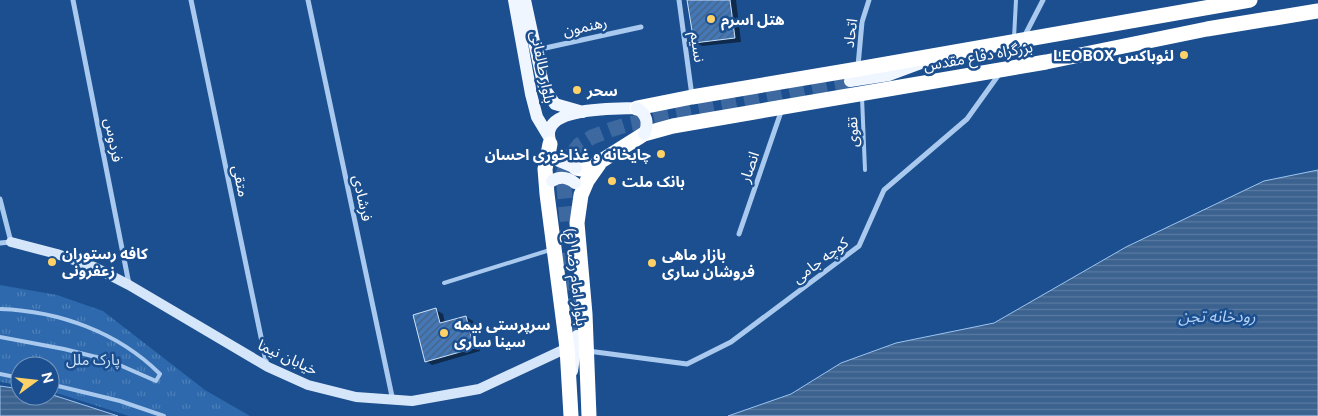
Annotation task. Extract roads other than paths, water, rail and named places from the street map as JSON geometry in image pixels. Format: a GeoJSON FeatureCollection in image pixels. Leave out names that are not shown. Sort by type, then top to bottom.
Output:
{"type":"FeatureCollection","features":[{"type":"Feature","properties":{"kind":"highway","name":"بزرگراه دفاع مقدس"},"geometry":{"type":"LineString","coordinates":[[650,108],[692,97],[854,75],[947,53],[1250,0]]}},
{"type":"Feature","properties":{"kind":"highway","name":"بزرگراه دفاع مقدس"},"geometry":{"type":"LineString","coordinates":[[655,130],[1002,70],[1207,29],[1318,11]]}},
{"type":"Feature","properties":{"kind":"highway"},"geometry":{"type":"LineString","coordinates":[[575,175],[599,164],[655,130]]}},
{"type":"Feature","properties":{"kind":"highway","name":"بلوار امام رضا (ع)"},"geometry":{"type":"LineString","coordinates":[[550,140],[545,169],[550,189],[554,248],[572,342],[571,416]]}},
{"type":"Feature","properties":{"kind":"highway","name":"بلوار امام رضا (ع)"},"geometry":{"type":"LineString","coordinates":[[589,416],[587,350],[577,223],[580,198],[587,181],[599,164]]}},
{"type":"Feature","properties":{"kind":"main road","name":"بلوار طالقانی"},"geometry":{"type":"LineString","coordinates":[[514,0],[537,118],[560,161],[575,175]]}},
{"type":"Feature","properties":{"kind":"main road","name":"بلوار طالقانی"},"geometry":{"type":"LineString","coordinates":[[525,0],[544,88],[555,104],[583,112]]}},
{"type":"Feature","properties":{"kind":"main road"},"geometry":{"type":"LineString","coordinates":[[550,140],[551,126],[567,115],[583,112],[650,108]]}},
{"type":"Feature","properties":{"kind":"main road"},"geometry":{"type":"LineString","coordinates":[[650,108],[643,112],[647,120],[647,128],[655,130]]}},
{"type":"Feature","properties":{"kind":"main road"},"geometry":{"type":"LineString","coordinates":[[550,189],[558,178],[568,178],[575,175],[580,198]]}},
{"type":"Feature","properties":{"kind":"street","name":"فردوس"},"geometry":{"type":"LineString","coordinates":[[73,0],[130,285]]}},
{"type":"Feature","properties":{"kind":"street","name":"متقی"},"geometry":{"type":"LineString","coordinates":[[191,0],[268,367]]}},
{"type":"Feature","properties":{"kind":"street","name":"فرشادی"},"geometry":{"type":"LineString","coordinates":[[308,0],[393,401]]}},
{"type":"Feature","properties":{"kind":"street","name":"نسیم"},"geometry":{"type":"LineString","coordinates":[[679,0],[692,97]]}},
{"type":"Feature","properties":{"kind":"street","name":"اتحاد"},"geometry":{"type":"LineString","coordinates":[[854,75],[862,22],[869,0]]}},
{"type":"Feature","properties":{"kind":"street"},"geometry":{"type":"LineString","coordinates":[[1018,41],[1043,0]]}},
{"type":"Feature","properties":{"kind":"street","name":"رهنمون"},"geometry":{"type":"LineString","coordinates":[[535,50],[641,27]]}},
{"type":"Feature","properties":{"kind":"street","name":"کوچه جامی"},"geometry":{"type":"LineString","coordinates":[[587,350],[687,364],[731,342],[859,246],[884,190],[967,119],[1002,70]]}},
{"type":"Feature","properties":{"kind":"street","name":"انصار"},"geometry":{"type":"LineString","coordinates":[[739,234],[782,108]]}},
{"type":"Feature","properties":{"kind":"street"},"geometry":{"type":"LineString","coordinates":[[0,200],[11,242],[0,243]]}},
{"type":"Feature","properties":{"kind":"street","name":"خیابان نیما"},"geometry":{"type":"LineString","coordinates":[[11,242],[57,254],[84,264],[130,285],[268,367],[308,385],[356,398],[412,401],[479,389],[572,342]]}},
{"type":"Feature","properties":{"kind":"lane"},"geometry":{"type":"LineString","coordinates":[[1016,0],[1018,41]]}},
{"type":"Feature","properties":{"kind":"lane","name":"تقوی"},"geometry":{"type":"LineString","coordinates":[[862,94],[865,170]]}},
{"type":"Feature","properties":{"kind":"lane"},"geometry":{"type":"LineString","coordinates":[[444,283],[554,248]]}},
{"type":"Feature","properties":{"kind":"lane"},"geometry":{"type":"LineString","coordinates":[[0,309],[46,314],[85,326],[113,339],[149,363],[160,374],[156,381],[108,360],[64,348],[0,337]]}},
{"type":"Feature","properties":{"kind":"lane"},"geometry":{"type":"LineString","coordinates":[[60,386],[120,401],[164,416]]}},
{"type":"Feature","properties":{"kind":"water","name":"رودخانه تجن"},"geometry":{"type":"Polygon","coordinates":[[[1318,170],[1318,416],[728,416],[791,394],[841,363],[896,343],[994,323],[1126,247],[1264,181],[1318,170]]]}},
{"type":"Feature","properties":{"kind":"water"},"geometry":{"type":"Polygon","coordinates":[[[0,386],[10,388],[10,406],[60,406],[60,397],[118,416],[0,416],[0,386]]]}},
{"type":"Feature","properties":{"kind":"tunnel"},"geometry":{"type":"LineString","coordinates":[[577,336],[563,174],[569,158],[579,145],[592,137],[629,124],[850,81]]}},
{"type":"Feature","properties":{"kind":"place","name":"هتل اسرم"},"geometry":{"type":"Point","coordinates":[711,19]}},
{"type":"Feature","properties":{"kind":"place","name":"LEOBOX لئوباکس"},"geometry":{"type":"Point","coordinates":[1184,55]}},
{"type":"Feature","properties":{"kind":"place","name":"سحر"},"geometry":{"type":"Point","coordinates":[577,90]}},
{"type":"Feature","properties":{"kind":"place","name":"چایخانه و غذاخوری احسان"},"geometry":{"type":"Point","coordinates":[661,154]}},
{"type":"Feature","properties":{"kind":"place","name":"بانک ملت"},"geometry":{"type":"Point","coordinates":[612,181]}},
{"type":"Feature","properties":{"kind":"place","name":"کافه رستوران زعفرونی"},"geometry":{"type":"Point","coordinates":[52,262]}},
{"type":"Feature","properties":{"kind":"place","name":"بازار ماهی فروشان ساری"},"geometry":{"type":"Point","coordinates":[652,263]}},
{"type":"Feature","properties":{"kind":"place","name":"سرپرستی بیمه سینا ساری"},"geometry":{"type":"Point","coordinates":[444,333]}},
{"type":"Feature","properties":{"kind":"park label","name":"پارک ملل"},"geometry":{"type":"Point","coordinates":[93,359]}}]}
